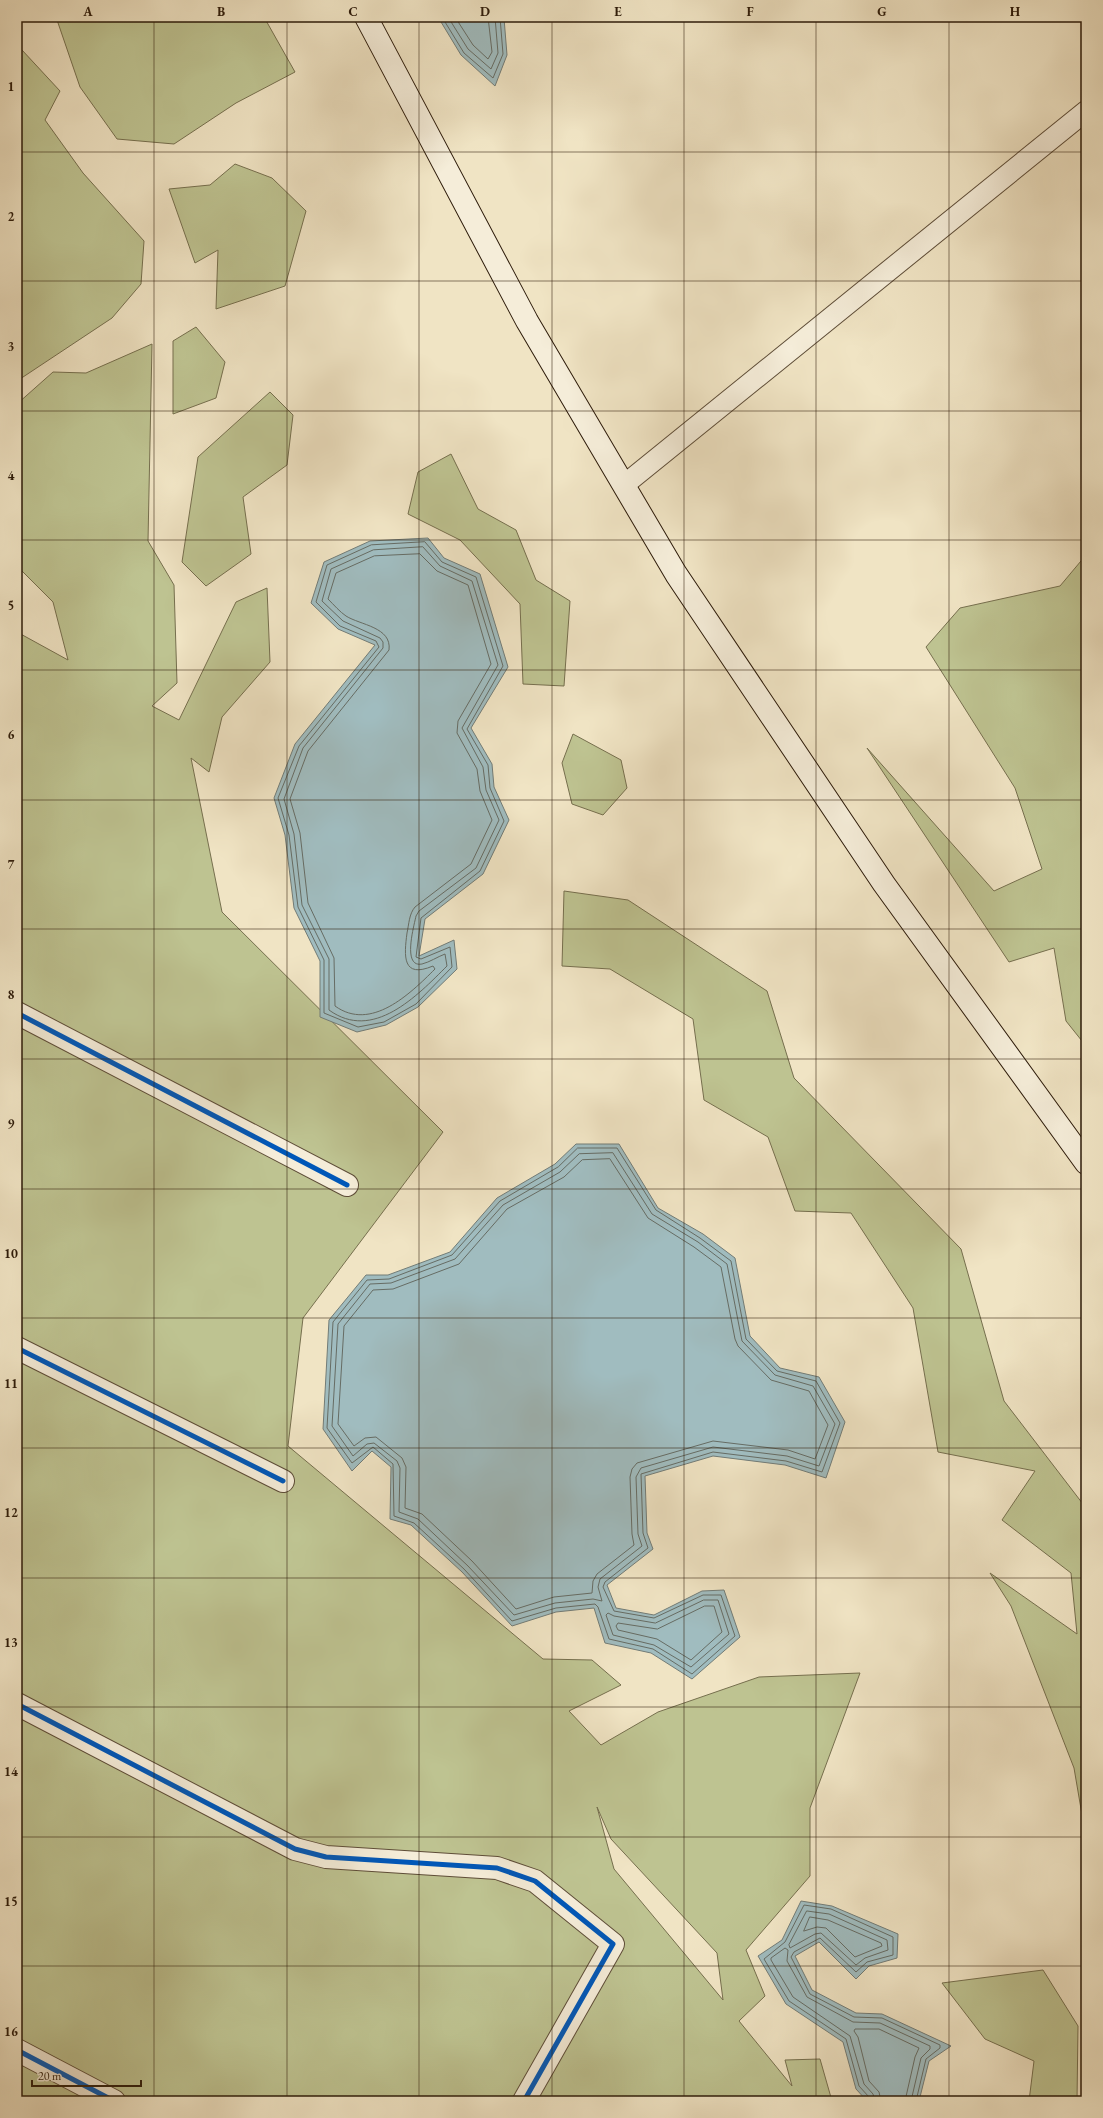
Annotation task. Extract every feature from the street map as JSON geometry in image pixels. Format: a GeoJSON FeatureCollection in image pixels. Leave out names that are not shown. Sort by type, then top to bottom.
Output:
{"type":"FeatureCollection","features":[{"type":"Feature","properties":{"kind":"street"},"geometry":{"type":"LineString","coordinates":[[366,17],[527,320],[676,574],[884,884],[1086,1162]]}},
{"type":"Feature","properties":{"kind":"street"},"geometry":{"type":"LineString","coordinates":[[17,1013],[347,1185]]}},
{"type":"Feature","properties":{"kind":"street"},"geometry":{"type":"LineString","coordinates":[[17,1348],[283,1481]]}},
{"type":"Feature","properties":{"kind":"street"},"geometry":{"type":"LineString","coordinates":[[17,1704],[295,1849],[326,1857],[497,1868],[535,1881],[613,1944],[524,2101]]}},
{"type":"Feature","properties":{"kind":"street"},"geometry":{"type":"LineString","coordinates":[[17,2050],[114,2101]]}},
{"type":"Feature","properties":{"kind":"lane"},"geometry":{"type":"LineString","coordinates":[[624,485],[1086,111]]}},
{"type":"Feature","properties":{"kind":"green space"},"geometry":{"type":"Polygon","coordinates":[[[56,17],[264,17],[295,72],[236,103],[174,144],[117,139],[80,87],[56,17]]]}},
{"type":"Feature","properties":{"kind":"green space"},"geometry":{"type":"Polygon","coordinates":[[[17,49],[22,50],[60,91],[45,120],[83,173],[144,241],[141,284],[112,318],[17,381],[17,49]]]}},
{"type":"Feature","properties":{"kind":"green space"},"geometry":{"type":"Polygon","coordinates":[[[235,164],[272,178],[306,211],[285,286],[216,309],[218,250],[195,263],[169,189],[210,185],[235,164]]]}},
{"type":"Feature","properties":{"kind":"green space"},"geometry":{"type":"Polygon","coordinates":[[[196,327],[225,362],[216,398],[173,414],[173,341],[196,327]]]}},
{"type":"Feature","properties":{"kind":"green space"},"geometry":{"type":"Polygon","coordinates":[[[152,344],[148,541],[174,585],[177,683],[152,706],[179,720],[236,602],[267,588],[270,662],[222,717],[209,772],[191,758],[222,912],[443,1132],[303,1318],[288,1446],[543,1659],[592,1660],[621,1685],[569,1711],[601,1745],[658,1712],[759,1677],[860,1673],[810,1808],[810,1876],[746,1950],[765,1996],[739,2021],[792,2086],[785,2060],[820,2059],[832,2101],[17,2101],[17,632],[68,660],[53,602],[17,566],[17,404],[53,372],[86,373],[152,344]],[[597,1807],[614,1869],[723,2000],[717,1953],[611,1839],[597,1807]]]}},
{"type":"Feature","properties":{"kind":"green space"},"geometry":{"type":"Polygon","coordinates":[[[270,392],[293,415],[287,465],[243,497],[251,554],[206,586],[182,562],[198,457],[270,392]]]}},
{"type":"Feature","properties":{"kind":"green space"},"geometry":{"type":"Polygon","coordinates":[[[451,454],[478,509],[516,530],[536,580],[570,601],[564,686],[523,684],[520,604],[460,540],[408,514],[418,472],[451,454]]]}},
{"type":"Feature","properties":{"kind":"green space"},"geometry":{"type":"Polygon","coordinates":[[[1086,555],[1086,1046],[1066,1021],[1054,948],[1009,962],[867,748],[994,891],[1042,869],[1015,788],[926,647],[960,608],[1060,586],[1086,555]]]}},
{"type":"Feature","properties":{"kind":"green space"},"geometry":{"type":"Polygon","coordinates":[[[573,734],[621,760],[627,788],[603,815],[572,804],[562,763],[573,734]]]}},
{"type":"Feature","properties":{"kind":"green space"},"geometry":{"type":"Polygon","coordinates":[[[564,891],[628,900],[767,991],[794,1078],[961,1249],[1004,1401],[1086,1508],[1086,1838],[1074,1768],[1011,1606],[990,1573],[1077,1634],[1071,1573],[1002,1520],[1035,1471],[938,1452],[913,1308],[851,1213],[795,1211],[768,1137],[704,1100],[693,1019],[610,969],[562,966],[564,891]]]}},
{"type":"Feature","properties":{"kind":"green space"},"geometry":{"type":"Polygon","coordinates":[[[1043,1970],[1078,2026],[1077,2101],[1029,2101],[1034,2061],[985,2039],[942,1983],[1043,1970]]]}},
{"type":"Feature","properties":{"kind":"water"},"geometry":{"type":"Polygon","coordinates":[[[438,17],[504,18],[507,55],[495,86],[461,55],[438,17]]]}},
{"type":"Feature","properties":{"kind":"water"},"geometry":{"type":"Polygon","coordinates":[[[428,538],[444,558],[480,574],[508,667],[471,728],[492,764],[494,787],[509,820],[483,874],[425,919],[419,956],[454,940],[457,969],[418,1007],[386,1025],[357,1032],[320,1017],[320,961],[294,908],[285,835],[274,798],[295,744],[375,645],[338,629],[311,603],[324,562],[370,541],[428,538]]]}},
{"type":"Feature","properties":{"kind":"water"},"geometry":{"type":"Polygon","coordinates":[[[576,1144],[619,1144],[658,1208],[703,1234],[735,1258],[750,1336],[780,1368],[819,1377],[845,1422],[826,1478],[785,1465],[713,1456],[645,1476],[647,1533],[653,1549],[607,1585],[616,1608],[654,1615],[702,1591],[724,1590],[740,1637],[692,1679],[651,1653],[605,1643],[594,1608],[556,1612],[512,1626],[462,1572],[411,1525],[390,1519],[391,1467],[372,1451],[352,1471],[323,1429],[329,1320],[366,1275],[388,1275],[450,1252],[497,1198],[555,1164],[576,1144]]]}},
{"type":"Feature","properties":{"kind":"water"},"geometry":{"type":"Polygon","coordinates":[[[801,1901],[832,1906],[898,1934],[897,1958],[869,1966],[856,1979],[819,1942],[795,1956],[812,1990],[856,2013],[882,2014],[951,2046],[929,2061],[919,2101],[867,2101],[856,2089],[843,2042],[786,2004],[758,1956],[782,1940],[801,1901]]]}},
{"type":"Feature","properties":{"kind":"cycle path"},"geometry":{"type":"LineString","coordinates":[[17,1013],[347,1185]]}},
{"type":"Feature","properties":{"kind":"cycle path"},"geometry":{"type":"LineString","coordinates":[[17,1348],[283,1481]]}},
{"type":"Feature","properties":{"kind":"cycle path"},"geometry":{"type":"LineString","coordinates":[[17,1704],[295,1849],[326,1857],[497,1868],[535,1881],[613,1944],[524,2101]]}},
{"type":"Feature","properties":{"kind":"cycle path"},"geometry":{"type":"LineString","coordinates":[[17,2050],[114,2101]]}}]}
